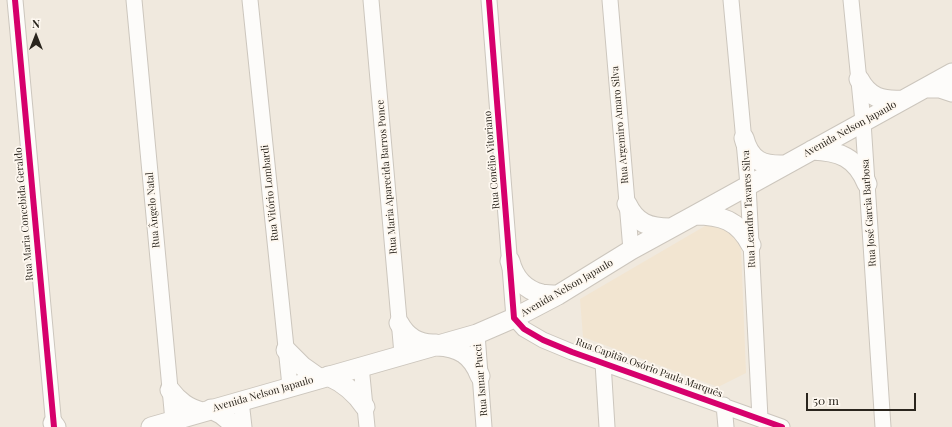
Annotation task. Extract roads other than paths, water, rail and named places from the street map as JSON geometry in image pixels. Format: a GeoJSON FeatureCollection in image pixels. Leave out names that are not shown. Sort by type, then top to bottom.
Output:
{"type":"FeatureCollection","features":[{"type":"Feature","properties":{"kind":"main road","name":"Avenida Nelson Japaulo"},"geometry":{"type":"LineString","coordinates":[[151,427],[402,354],[477,334],[514,318],[558,295],[670,228],[952,73]]}},
{"type":"Feature","properties":{"kind":"main road"},"geometry":{"type":"LineString","coordinates":[[859,79],[866,90],[877,98],[889,101],[902,100]]}},
{"type":"Feature","properties":{"kind":"main road"},"geometry":{"type":"LineString","coordinates":[[925,88],[940,88],[952,92]]}},
{"type":"Feature","properties":{"kind":"main road"},"geometry":{"type":"LineString","coordinates":[[744,138],[749,151],[758,161],[771,166],[784,165]]}},
{"type":"Feature","properties":{"kind":"main road"},"geometry":{"type":"LineString","coordinates":[[812,150],[830,150],[846,157],[859,168],[867,184]]}},
{"type":"Feature","properties":{"kind":"main road"},"geometry":{"type":"LineString","coordinates":[[627,204],[634,215],[644,224],[657,228],[670,228]]}},
{"type":"Feature","properties":{"kind":"main road"},"geometry":{"type":"LineString","coordinates":[[695,215],[712,215],[728,220],[742,230],[751,245]]}},
{"type":"Feature","properties":{"kind":"main road"},"geometry":{"type":"LineString","coordinates":[[510,261],[516,276],[527,288],[542,294],[558,295]]}},
{"type":"Feature","properties":{"kind":"main road"},"geometry":{"type":"LineString","coordinates":[[400,323],[406,333],[416,341],[427,344],[449,346],[463,352],[474,363],[480,376]]}},
{"type":"Feature","properties":{"kind":"main road"},"geometry":{"type":"LineString","coordinates":[[286,350],[302,366],[324,377],[339,381],[349,388],[365,407]]}},
{"type":"Feature","properties":{"kind":"main road"},"geometry":{"type":"LineString","coordinates":[[170,390],[176,398],[192,409],[206,410],[221,414],[237,427]]}},
{"type":"Feature","properties":{"kind":"street","name":"Rua Maria Concebida Geraldo"},"geometry":{"type":"LineString","coordinates":[[15,0],[54,426]]}},
{"type":"Feature","properties":{"kind":"street","name":"Rua Ângelo Natal"},"geometry":{"type":"LineString","coordinates":[[134,0],[173,421]]}},
{"type":"Feature","properties":{"kind":"street","name":"Rua Vitório Lombardi"},"geometry":{"type":"LineString","coordinates":[[250,0],[290,386]]}},
{"type":"Feature","properties":{"kind":"street","name":"Rua Maria Aparecida Barros Ponce"},"geometry":{"type":"LineString","coordinates":[[371,0],[402,354]]}},
{"type":"Feature","properties":{"kind":"street","name":"Rua Conélio Vitoriano"},"geometry":{"type":"LineString","coordinates":[[489,0],[514,318]]}},
{"type":"Feature","properties":{"kind":"street","name":"Rua Argemiro Amaro Silva"},"geometry":{"type":"LineString","coordinates":[[610,0],[631,250]]}},
{"type":"Feature","properties":{"kind":"street","name":"Rua Leandro Tavares Silva"},"geometry":{"type":"LineString","coordinates":[[731,0],[748,185],[760,418]]}},
{"type":"Feature","properties":{"kind":"street","name":"Rua José Garcia Barbosa"},"geometry":{"type":"LineString","coordinates":[[851,0],[863,122],[883,427]]}},
{"type":"Feature","properties":{"kind":"street","name":"Rua Capitão Osório Paula Marquês"},"geometry":{"type":"LineString","coordinates":[[514,318],[524,329],[543,340],[572,352],[724,405],[782,427]]}},
{"type":"Feature","properties":{"kind":"street","name":"Rua Ismar Pucci"},"geometry":{"type":"LineString","coordinates":[[477,334],[484,427]]}},
{"type":"Feature","properties":{"kind":"street"},"geometry":{"type":"LineString","coordinates":[[603,363],[607,427]]}},
{"type":"Feature","properties":{"kind":"street"},"geometry":{"type":"LineString","coordinates":[[361,366],[367,427]]}},
{"type":"Feature","properties":{"kind":"street"},"geometry":{"type":"LineString","coordinates":[[241,400],[244,427]]}},
{"type":"Feature","properties":{"kind":"street"},"geometry":{"type":"LineString","coordinates":[[724,405],[726,427]]}}]}
